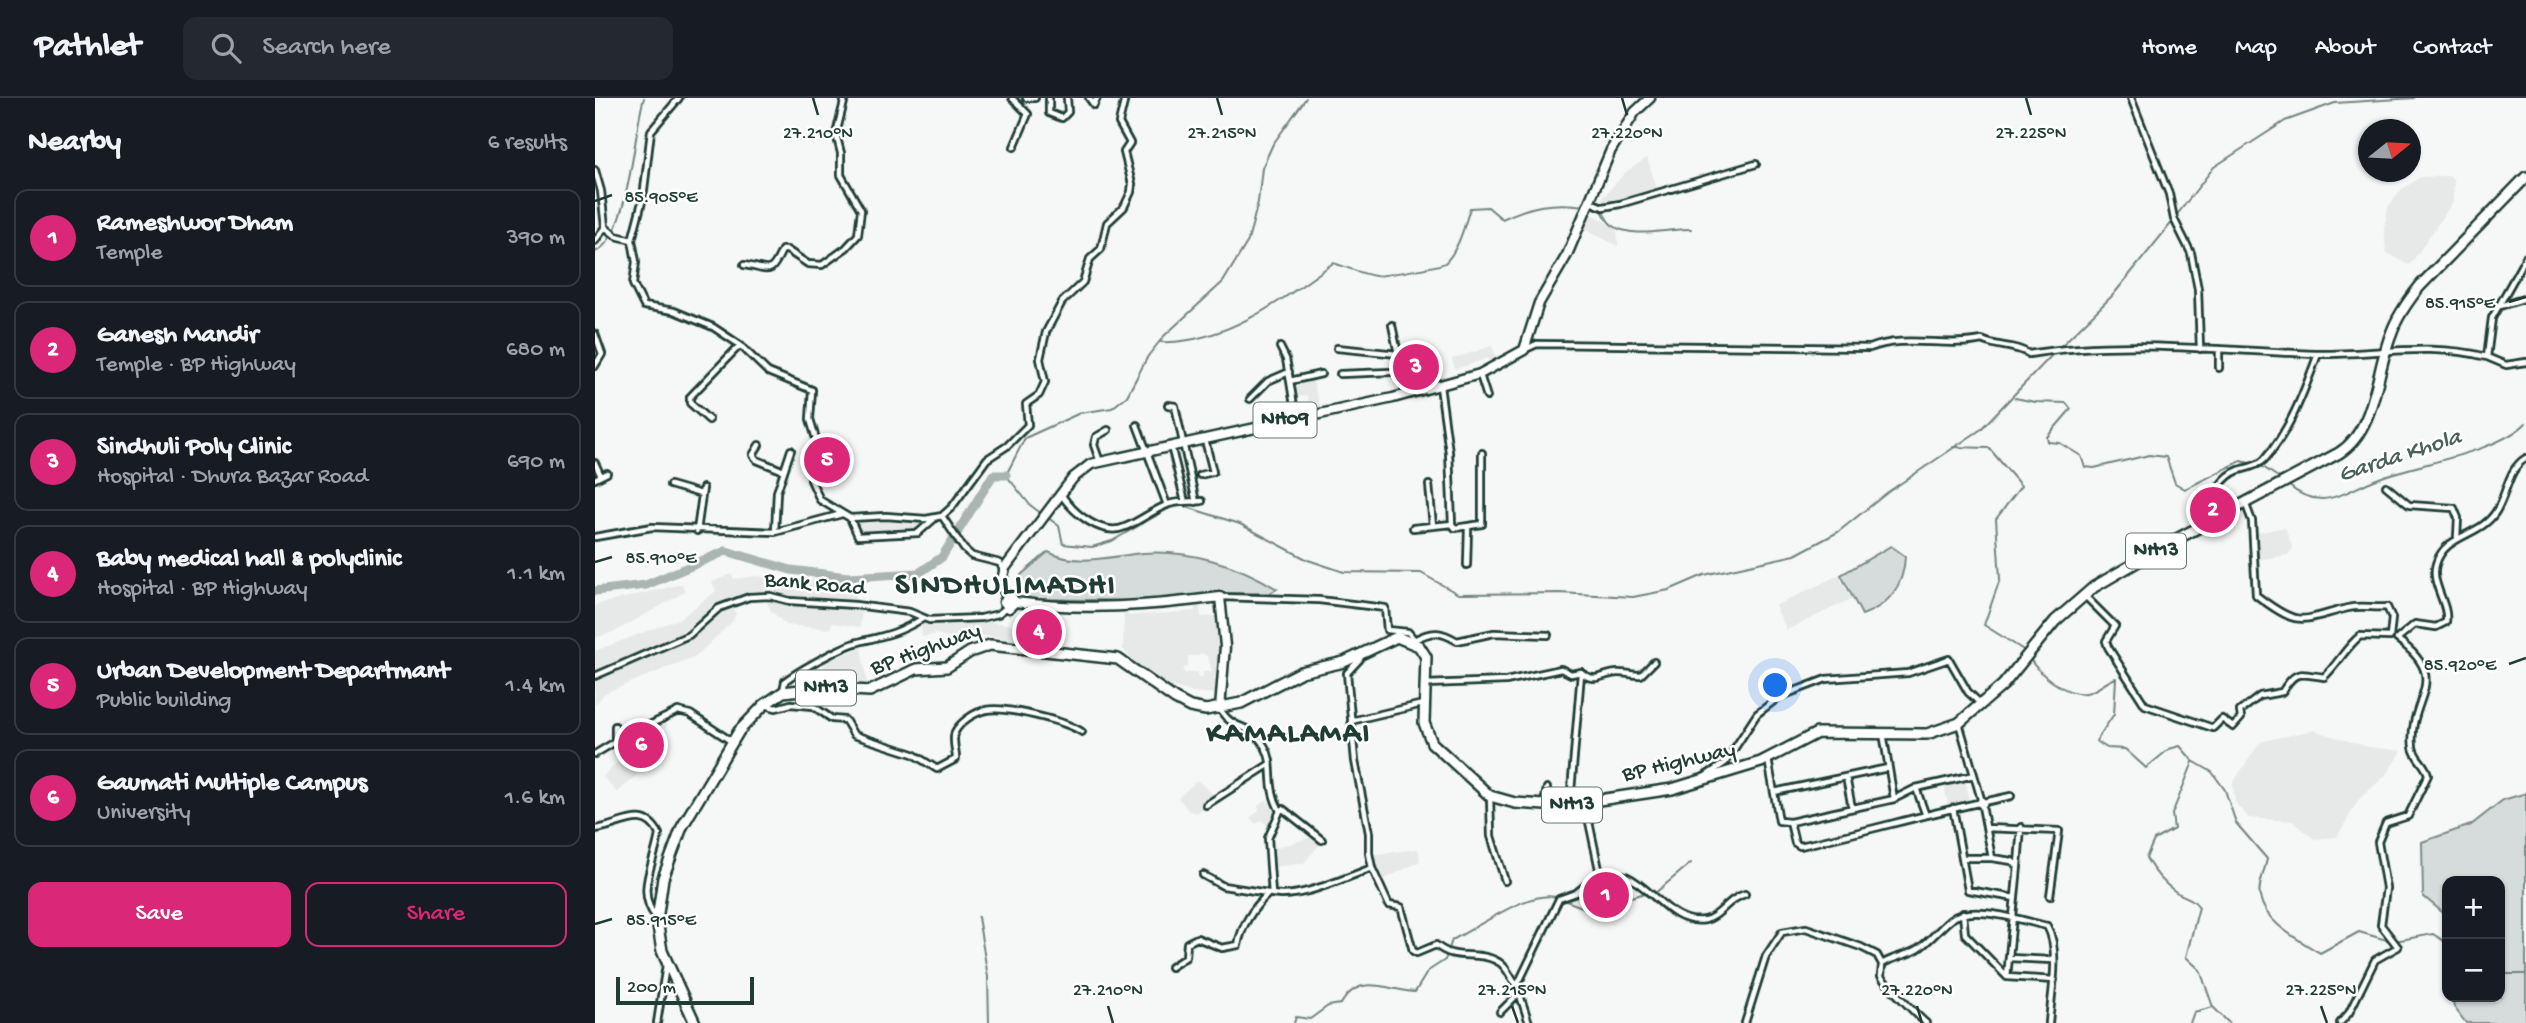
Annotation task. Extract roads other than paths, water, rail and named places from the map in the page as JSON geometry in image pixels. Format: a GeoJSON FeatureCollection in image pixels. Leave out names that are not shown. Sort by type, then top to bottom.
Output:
{"type":"FeatureCollection","features":[{"type":"Feature","properties":{"kind":"highway","name":"BP Highway"},"geometry":{"type":"LineString","coordinates":[[695,1023],[667,964],[657,919],[663,878],[673,846],[733,742],[764,705],[783,692],[817,688],[870,691],[908,672],[947,667],[970,652],[990,645],[1118,659],[1190,707],[1220,709],[1241,703],[1301,673],[1344,662],[1397,638],[1418,642],[1426,657],[1424,723],[1432,743],[1490,796],[1515,803],[1544,805],[1570,805],[1698,783],[1768,758],[1817,733],[1927,734],[1959,723],[1982,705],[2015,670],[2042,635],[2084,595],[2205,525],[2345,450],[2362,429],[2385,350],[2399,317],[2420,286],[2524,183]]}},
{"type":"Feature","properties":{"kind":"main road"},"geometry":{"type":"LineString","coordinates":[[1524,350],[1539,303],[1567,255],[1623,128],[1650,98]]}},
{"type":"Feature","properties":{"kind":"main road","name":"NH09"},"geometry":{"type":"LineString","coordinates":[[1003,571],[1073,478],[1091,464],[1440,385],[1480,374],[1524,350]]}},
{"type":"Feature","properties":{"kind":"main road"},"geometry":{"type":"LineString","coordinates":[[1003,571],[1001,584],[1007,597]]}},
{"type":"Feature","properties":{"kind":"main road"},"geometry":{"type":"LineString","coordinates":[[1007,597],[1012,597],[1015,602],[1050,607],[1125,606],[1220,597],[1225,646],[1220,709]]}},
{"type":"Feature","properties":{"kind":"main road"},"geometry":{"type":"LineString","coordinates":[[1007,597],[1004,602],[1007,607],[1013,607],[1015,602]]}},
{"type":"Feature","properties":{"kind":"street"},"geometry":{"type":"LineString","coordinates":[[679,98],[651,131],[643,198],[632,240],[636,262],[633,284],[644,306],[674,312],[703,323],[740,345],[768,372],[812,390],[810,419],[816,439],[811,480],[820,500],[850,518],[941,517]]}},
{"type":"Feature","properties":{"kind":"street"},"geometry":{"type":"LineString","coordinates":[[744,265],[762,271],[772,269],[776,266],[782,250],[787,250],[809,264],[822,265],[846,248],[857,234],[861,210],[841,175],[841,153],[836,134],[845,98]]}},
{"type":"Feature","properties":{"kind":"street"},"geometry":{"type":"LineString","coordinates":[[1012,98],[1028,114],[1014,147]]}},
{"type":"Feature","properties":{"kind":"street"},"geometry":{"type":"LineString","coordinates":[[1026,98],[1035,98]]}},
{"type":"Feature","properties":{"kind":"street"},"geometry":{"type":"LineString","coordinates":[[1049,98],[1049,113],[1062,118],[1069,112],[1067,98]]}},
{"type":"Feature","properties":{"kind":"street"},"geometry":{"type":"LineString","coordinates":[[1089,98],[1094,105],[1097,98]]}},
{"type":"Feature","properties":{"kind":"street"},"geometry":{"type":"LineString","coordinates":[[2131,98],[2169,194],[2174,219],[2191,253],[2198,289],[2200,348]]}},
{"type":"Feature","properties":{"kind":"street"},"geometry":{"type":"LineString","coordinates":[[850,518],[857,536],[918,533],[952,507],[987,459],[1007,446],[1028,425],[1026,404],[1039,396],[1045,382],[1039,359],[1046,332],[1062,302],[1083,282],[1090,259],[1101,249],[1107,223],[1127,202],[1132,184],[1124,152],[1130,143],[1119,123],[1124,99]]}},
{"type":"Feature","properties":{"kind":"street"},"geometry":{"type":"LineString","coordinates":[[1590,202],[1603,207],[1620,204],[1756,164]]}},
{"type":"Feature","properties":{"kind":"street"},"geometry":{"type":"LineString","coordinates":[[595,170],[601,191],[605,227],[616,236],[632,240]]}},
{"type":"Feature","properties":{"kind":"street"},"geometry":{"type":"LineString","coordinates":[[595,241],[605,227]]}},
{"type":"Feature","properties":{"kind":"street"},"geometry":{"type":"LineString","coordinates":[[2487,357],[2492,318],[2526,257]]}},
{"type":"Feature","properties":{"kind":"street"},"geometry":{"type":"LineString","coordinates":[[2498,307],[2526,298]]}},
{"type":"Feature","properties":{"kind":"street"},"geometry":{"type":"LineString","coordinates":[[1392,325],[1402,370]]}},
{"type":"Feature","properties":{"kind":"street"},"geometry":{"type":"LineString","coordinates":[[595,334],[602,354],[595,366]]}},
{"type":"Feature","properties":{"kind":"street"},"geometry":{"type":"LineString","coordinates":[[1524,350],[1537,344],[1870,348],[1884,342],[1959,345],[1982,340],[1996,347],[2019,348],[2029,354],[2058,349],[2200,348],[2318,354],[2385,350],[2439,351],[2487,357],[2506,365],[2526,362]]}},
{"type":"Feature","properties":{"kind":"street"},"geometry":{"type":"LineString","coordinates":[[709,420],[690,402],[690,397],[740,345]]}},
{"type":"Feature","properties":{"kind":"street"},"geometry":{"type":"LineString","coordinates":[[1280,346],[1289,372],[1296,418]]}},
{"type":"Feature","properties":{"kind":"street"},"geometry":{"type":"LineString","coordinates":[[1337,348],[1398,354]]}},
{"type":"Feature","properties":{"kind":"street"},"geometry":{"type":"LineString","coordinates":[[2219,349],[2219,368]]}},
{"type":"Feature","properties":{"kind":"street"},"geometry":{"type":"LineString","coordinates":[[2205,525],[2211,498],[2231,473],[2262,463],[2276,443],[2305,389],[2318,354]]}},
{"type":"Feature","properties":{"kind":"street"},"geometry":{"type":"LineString","coordinates":[[1340,374],[1416,371],[1421,390]]}},
{"type":"Feature","properties":{"kind":"street"},"geometry":{"type":"LineString","coordinates":[[1250,399],[1268,381],[1289,372]]}},
{"type":"Feature","properties":{"kind":"street"},"geometry":{"type":"LineString","coordinates":[[1290,381],[1321,374]]}},
{"type":"Feature","properties":{"kind":"street"},"geometry":{"type":"LineString","coordinates":[[1480,374],[1487,397]]}},
{"type":"Feature","properties":{"kind":"street"},"geometry":{"type":"LineString","coordinates":[[1440,385],[1455,528],[1478,527],[1484,521],[1482,453]]}},
{"type":"Feature","properties":{"kind":"street"},"geometry":{"type":"LineString","coordinates":[[1061,494],[1077,513],[1098,526],[1112,530],[1122,529],[1167,505],[1199,502],[1191,484],[1175,406],[1168,405]]}},
{"type":"Feature","properties":{"kind":"street"},"geometry":{"type":"LineString","coordinates":[[1137,425],[1167,505]]}},
{"type":"Feature","properties":{"kind":"street"},"geometry":{"type":"LineString","coordinates":[[1100,462],[1094,445],[1096,437],[1108,430]]}},
{"type":"Feature","properties":{"kind":"street"},"geometry":{"type":"LineString","coordinates":[[1201,475],[1213,471],[1204,437]]}},
{"type":"Feature","properties":{"kind":"street"},"geometry":{"type":"LineString","coordinates":[[759,445],[753,455],[757,460],[784,471]]}},
{"type":"Feature","properties":{"kind":"street"},"geometry":{"type":"LineString","coordinates":[[1171,445],[1185,502]]}},
{"type":"Feature","properties":{"kind":"street"},"geometry":{"type":"LineString","coordinates":[[775,532],[777,492],[791,450]]}},
{"type":"Feature","properties":{"kind":"street"},"geometry":{"type":"LineString","coordinates":[[2397,639],[2415,624],[2436,627],[2446,622],[2435,576],[2436,565],[2457,537],[2485,525],[2496,513],[2511,474],[2526,458]]}},
{"type":"Feature","properties":{"kind":"street"},"geometry":{"type":"LineString","coordinates":[[595,463],[598,478],[607,473]]}},
{"type":"Feature","properties":{"kind":"street"},"geometry":{"type":"LineString","coordinates":[[1181,486],[1191,484]]}},
{"type":"Feature","properties":{"kind":"street"},"geometry":{"type":"LineString","coordinates":[[670,485],[701,494]]}},
{"type":"Feature","properties":{"kind":"street"},"geometry":{"type":"LineString","coordinates":[[1429,485],[1433,526]]}},
{"type":"Feature","properties":{"kind":"street"},"geometry":{"type":"LineString","coordinates":[[2386,486],[2409,505],[2454,508],[2458,518],[2457,537]]}},
{"type":"Feature","properties":{"kind":"street"},"geometry":{"type":"LineString","coordinates":[[697,531],[703,488]]}},
{"type":"Feature","properties":{"kind":"street"},"geometry":{"type":"LineString","coordinates":[[2246,505],[2252,521],[2256,596],[2277,612],[2306,621],[2351,607],[2387,607],[2392,618],[2391,638]]}},
{"type":"Feature","properties":{"kind":"street"},"geometry":{"type":"LineString","coordinates":[[595,537],[652,527],[697,531],[741,529],[775,532],[844,514]]}},
{"type":"Feature","properties":{"kind":"street"},"geometry":{"type":"LineString","coordinates":[[941,517],[972,556],[1000,564],[1003,571]]}},
{"type":"Feature","properties":{"kind":"street"},"geometry":{"type":"LineString","coordinates":[[1413,527],[1453,524]]}},
{"type":"Feature","properties":{"kind":"street"},"geometry":{"type":"LineString","coordinates":[[1467,565],[1468,528]]}},
{"type":"Feature","properties":{"kind":"street"},"geometry":{"type":"LineString","coordinates":[[2084,595],[2115,626],[2106,641],[2108,647],[2145,705],[2213,728],[2222,719],[2233,727],[2242,718],[2240,711],[2260,696],[2281,692],[2291,677],[2298,674],[2324,677],[2335,666],[2346,647],[2360,636],[2397,639],[2421,659],[2425,667],[2426,681],[2413,733],[2413,750],[2428,775],[2408,816],[2386,823],[2378,842],[2386,888],[2381,925],[2398,947],[2375,961],[2349,1013],[2340,1023]]}},
{"type":"Feature","properties":{"kind":"street","name":"Bank Road"},"geometry":{"type":"LineString","coordinates":[[595,676],[689,635],[719,608],[750,597],[770,596],[790,601],[910,612],[922,619],[981,618],[998,614],[1007,607]]}},
{"type":"Feature","properties":{"kind":"street"},"geometry":{"type":"LineString","coordinates":[[1220,597],[1319,600],[1385,608],[1387,630],[1408,632],[1418,642],[1426,634],[1443,632],[1457,641],[1494,633],[1548,635]]}},
{"type":"Feature","properties":{"kind":"street"},"geometry":{"type":"LineString","coordinates":[[783,692],[785,681],[825,656],[857,642],[879,640],[899,633],[922,619]]}},
{"type":"Feature","properties":{"kind":"street"},"geometry":{"type":"LineString","coordinates":[[1371,649],[1347,673],[1351,721],[1372,868],[1385,900],[1389,905],[1401,907],[1413,951],[1417,953],[1436,945],[1445,953],[1495,960],[1510,972],[1529,1023]]}},
{"type":"Feature","properties":{"kind":"street"},"geometry":{"type":"LineString","coordinates":[[1698,783],[1725,763],[1757,714],[1779,697],[1826,679],[1908,673],[1949,659],[1968,692],[1982,705]]}},
{"type":"Feature","properties":{"kind":"street"},"geometry":{"type":"LineString","coordinates":[[1581,672],[1587,677],[1598,679],[1611,674],[1641,675],[1654,662]]}},
{"type":"Feature","properties":{"kind":"street"},"geometry":{"type":"LineString","coordinates":[[1426,684],[1507,681],[1562,669],[1571,674],[1581,672]]}},
{"type":"Feature","properties":{"kind":"street"},"geometry":{"type":"LineString","coordinates":[[1570,805],[1581,672]]}},
{"type":"Feature","properties":{"kind":"street"},"geometry":{"type":"LineString","coordinates":[[764,705],[776,708],[791,704],[813,706],[832,719],[845,720],[854,735],[912,754],[937,769],[957,759],[953,740],[962,723],[984,710],[1004,710],[1065,724],[1081,732]]}},
{"type":"Feature","properties":{"kind":"street"},"geometry":{"type":"LineString","coordinates":[[1351,721],[1424,704]]}},
{"type":"Feature","properties":{"kind":"street"},"geometry":{"type":"LineString","coordinates":[[1220,709],[1225,719],[1256,731],[1271,757],[1269,782],[1280,811],[1268,838],[1270,893]]}},
{"type":"Feature","properties":{"kind":"street"},"geometry":{"type":"LineString","coordinates":[[595,754],[678,711],[690,714],[733,742]]}},
{"type":"Feature","properties":{"kind":"street"},"geometry":{"type":"LineString","coordinates":[[1959,723],[1975,775],[1992,858]]}},
{"type":"Feature","properties":{"kind":"street"},"geometry":{"type":"LineString","coordinates":[[615,726],[615,742]]}},
{"type":"Feature","properties":{"kind":"street"},"geometry":{"type":"LineString","coordinates":[[1883,733],[1894,799]]}},
{"type":"Feature","properties":{"kind":"street"},"geometry":{"type":"LineString","coordinates":[[1768,758],[1779,821],[1790,822],[1894,799],[1916,788],[1975,775]]}},
{"type":"Feature","properties":{"kind":"street"},"geometry":{"type":"LineString","coordinates":[[1206,805],[1270,764]]}},
{"type":"Feature","properties":{"kind":"street"},"geometry":{"type":"LineString","coordinates":[[1774,792],[1888,768]]}},
{"type":"Feature","properties":{"kind":"street"},"geometry":{"type":"LineString","coordinates":[[1846,777],[1852,808]]}},
{"type":"Feature","properties":{"kind":"street"},"geometry":{"type":"LineString","coordinates":[[1544,805],[1547,788]]}},
{"type":"Feature","properties":{"kind":"street"},"geometry":{"type":"LineString","coordinates":[[1916,788],[1925,813]]}},
{"type":"Feature","properties":{"kind":"street"},"geometry":{"type":"LineString","coordinates":[[1490,796],[1491,836],[1505,881]]}},
{"type":"Feature","properties":{"kind":"street"},"geometry":{"type":"LineString","coordinates":[[1790,822],[1795,843],[1800,846],[1859,834],[1925,813],[2011,796]]}},
{"type":"Feature","properties":{"kind":"street"},"geometry":{"type":"LineString","coordinates":[[1585,802],[1599,874]]}},
{"type":"Feature","properties":{"kind":"street"},"geometry":{"type":"LineString","coordinates":[[1953,808],[1968,890],[2015,898]]}},
{"type":"Feature","properties":{"kind":"street"},"geometry":{"type":"LineString","coordinates":[[1280,811],[1283,809],[1291,814],[1322,840]]}},
{"type":"Feature","properties":{"kind":"street"},"geometry":{"type":"LineString","coordinates":[[595,829],[639,818],[655,825],[659,834],[658,842],[651,859],[645,895],[648,908],[657,919]]}},
{"type":"Feature","properties":{"kind":"street"},"geometry":{"type":"LineString","coordinates":[[1986,828],[2021,827],[2059,831],[2050,896]]}},
{"type":"Feature","properties":{"kind":"street"},"geometry":{"type":"LineString","coordinates":[[2007,977],[2021,827]]}},
{"type":"Feature","properties":{"kind":"street"},"geometry":{"type":"LineString","coordinates":[[1962,858],[1992,858],[2012,861],[2018,866]]}},
{"type":"Feature","properties":{"kind":"street"},"geometry":{"type":"LineString","coordinates":[[1203,875],[1223,886],[1277,896],[1298,892],[1372,868]]}},
{"type":"Feature","properties":{"kind":"street"},"geometry":{"type":"LineString","coordinates":[[1517,986],[1559,900],[1576,893],[1599,874],[1625,875],[1678,915],[1696,920],[1711,918],[1727,902],[1745,894]]}},
{"type":"Feature","properties":{"kind":"street"},"geometry":{"type":"LineString","coordinates":[[1171,967],[1185,957],[1187,943],[1198,938],[1222,948],[1238,945],[1240,933],[1256,904],[1270,893]]}},
{"type":"Feature","properties":{"kind":"street"},"geometry":{"type":"LineString","coordinates":[[1963,914],[1965,933],[2007,977],[2054,980]]}},
{"type":"Feature","properties":{"kind":"street"},"geometry":{"type":"LineString","coordinates":[[1882,964],[1911,953],[1940,933],[1950,920],[1963,914],[2014,916],[2047,926],[2052,938],[2054,980],[2049,1023]]}},
{"type":"Feature","properties":{"kind":"street"},"geometry":{"type":"LineString","coordinates":[[1745,1023],[1766,956],[1782,932],[1806,928],[1820,936],[1860,947],[1877,955],[1882,964],[1881,975],[1884,981],[1900,993],[1905,1005],[1926,1023]]}},
{"type":"Feature","properties":{"kind":"street"},"geometry":{"type":"LineString","coordinates":[[2009,958],[2053,960]]}},
{"type":"Feature","properties":{"kind":"street"},"geometry":{"type":"LineString","coordinates":[[657,1023],[667,964]]}},
{"type":"Feature","properties":{"kind":"street"},"geometry":{"type":"LineString","coordinates":[[1500,1012],[1518,994]]}},
{"type":"Feature","properties":{"kind":"waterway"},"geometry":{"type":"LineString","coordinates":[[595,252],[607,242],[623,206],[644,98]]}},
{"type":"Feature","properties":{"kind":"waterway"},"geometry":{"type":"LineString","coordinates":[[1042,514],[1030,505],[1006,475],[1025,438],[1080,413],[1112,408],[1127,396],[1148,356],[1164,336],[1223,282],[1248,241],[1258,202],[1262,168],[1273,144],[1306,98]]}},
{"type":"Feature","properties":{"kind":"waterway"},"geometry":{"type":"LineString","coordinates":[[2176,216],[2214,167],[2285,121],[2335,103],[2414,98]]}},
{"type":"Feature","properties":{"kind":"waterway"},"geometry":{"type":"LineString","coordinates":[[1160,342],[1183,341],[1229,328],[1274,305],[1333,263],[1375,276],[1445,263],[1457,244],[1470,208],[1488,207],[1502,219],[1542,206],[1585,206]]}},
{"type":"Feature","properties":{"kind":"waterway"},"geometry":{"type":"LineString","coordinates":[[1590,207],[1599,208],[1612,225],[1630,232],[1691,229]]}},
{"type":"Feature","properties":{"kind":"waterway"},"geometry":{"type":"LineString","coordinates":[[2060,347],[2113,295],[2173,221]]}},
{"type":"Feature","properties":{"kind":"waterway"},"geometry":{"type":"LineString","coordinates":[[595,329],[603,349],[595,369]]}},
{"type":"Feature","properties":{"kind":"waterway"},"geometry":{"type":"LineString","coordinates":[[1047,517],[1059,526],[1063,544],[1092,547],[1112,541],[1177,504],[1240,524],[1308,560],[1344,572],[1421,573],[1458,594],[1559,593],[1633,597],[1669,590],[1704,575],[1795,555],[1838,532],[1888,492],[1980,430],[2054,353]]}},
{"type":"Feature","properties":{"kind":"waterway","name":"Garda Khola"},"geometry":{"type":"LineString","coordinates":[[2015,398],[2066,403],[2071,409],[2047,437],[2048,442],[2060,443],[2081,456],[2085,467],[2094,468],[2149,455],[2166,457],[2175,483],[2185,489],[2241,461],[2254,464]]}},
{"type":"Feature","properties":{"kind":"waterway","name":"Garda Khola"},"geometry":{"type":"LineString","coordinates":[[2288,485],[2308,497],[2330,498],[2382,477],[2497,442],[2526,423]]}},
{"type":"Feature","properties":{"kind":"waterway"},"geometry":{"type":"LineString","coordinates":[[1953,447],[1989,448],[2021,486],[1996,519],[2000,579],[1984,625],[2025,651]]}},
{"type":"Feature","properties":{"kind":"waterway","name":"Garda Khola"},"geometry":{"type":"LineString","coordinates":[[2260,465],[2281,479]]}},
{"type":"Feature","properties":{"kind":"waterway"},"geometry":{"type":"LineString","coordinates":[[595,591],[646,585],[726,551],[791,570],[848,577],[919,573],[942,557],[993,475],[1006,475]]}},
{"type":"Feature","properties":{"kind":"waterway"},"geometry":{"type":"LineString","coordinates":[[2030,659],[2054,683],[2078,693],[2090,692],[2116,678],[2114,714],[2096,741],[2107,748],[2125,749],[2146,768],[2169,749],[2180,746],[2193,761],[2212,772],[2225,790],[2236,823],[2267,859],[2259,893],[2263,907],[2284,930],[2320,953],[2359,932],[2390,941]]}},
{"type":"Feature","properties":{"kind":"waterway"},"geometry":{"type":"LineString","coordinates":[[2190,1023],[2194,1012],[2213,1007],[2200,970],[2186,957],[2199,907],[2167,885],[2146,858],[2154,840],[2174,829],[2172,814],[2193,762]]}},
{"type":"Feature","properties":{"kind":"waterway"},"geometry":{"type":"LineString","coordinates":[[1654,894],[1691,863]]}},
{"type":"Feature","properties":{"kind":"waterway"},"geometry":{"type":"LineString","coordinates":[[1564,900],[1587,909],[1642,894],[1649,896]]}},
{"type":"Feature","properties":{"kind":"waterway"},"geometry":{"type":"LineString","coordinates":[[1294,1023],[1296,1017],[1310,1019],[1328,1006],[1341,1004],[1356,988],[1374,985],[1415,992],[1428,971],[1445,960],[1452,940],[1520,903],[1547,896],[1559,898]]}},
{"type":"Feature","properties":{"kind":"waterway"},"geometry":{"type":"LineString","coordinates":[[978,917],[988,977],[989,1023]]}},
{"type":"Feature","properties":{"kind":"waterway"},"geometry":{"type":"LineString","coordinates":[[2395,941],[2433,934],[2442,940]]}},
{"type":"Feature","properties":{"kind":"waterway"},"geometry":{"type":"LineString","coordinates":[[2505,974],[2526,974]]}},
{"type":"Feature","properties":{"kind":"waterway"},"geometry":{"type":"LineString","coordinates":[[2213,1007],[2229,1023]]}},
{"type":"Feature","properties":{"kind":"place","name":"Sindhuli Poly Clinic"},"geometry":{"type":"Point","coordinates":[1416,367]}},
{"type":"Feature","properties":{"kind":"place","name":"Urban Development Departmant"},"geometry":{"type":"Point","coordinates":[827,460]}},
{"type":"Feature","properties":{"kind":"place","name":"Ganesh Mandir"},"geometry":{"type":"Point","coordinates":[2213,510]}},
{"type":"Feature","properties":{"kind":"place","name":"Baby medical hall & polyclinic"},"geometry":{"type":"Point","coordinates":[1039,632]}},
{"type":"Feature","properties":{"kind":"place","name":"Gaumati Multiple Campus"},"geometry":{"type":"Point","coordinates":[641,745]}},
{"type":"Feature","properties":{"kind":"place","name":"Rameshwor Dham"},"geometry":{"type":"Point","coordinates":[1606,895]}},
{"type":"Feature","properties":{"kind":"district","name":"SINDHULIMADHI"},"geometry":{"type":"Point","coordinates":[1006,587]}},
{"type":"Feature","properties":{"kind":"district","name":"KAMALAMAI"},"geometry":{"type":"Point","coordinates":[1289,735]}}]}
